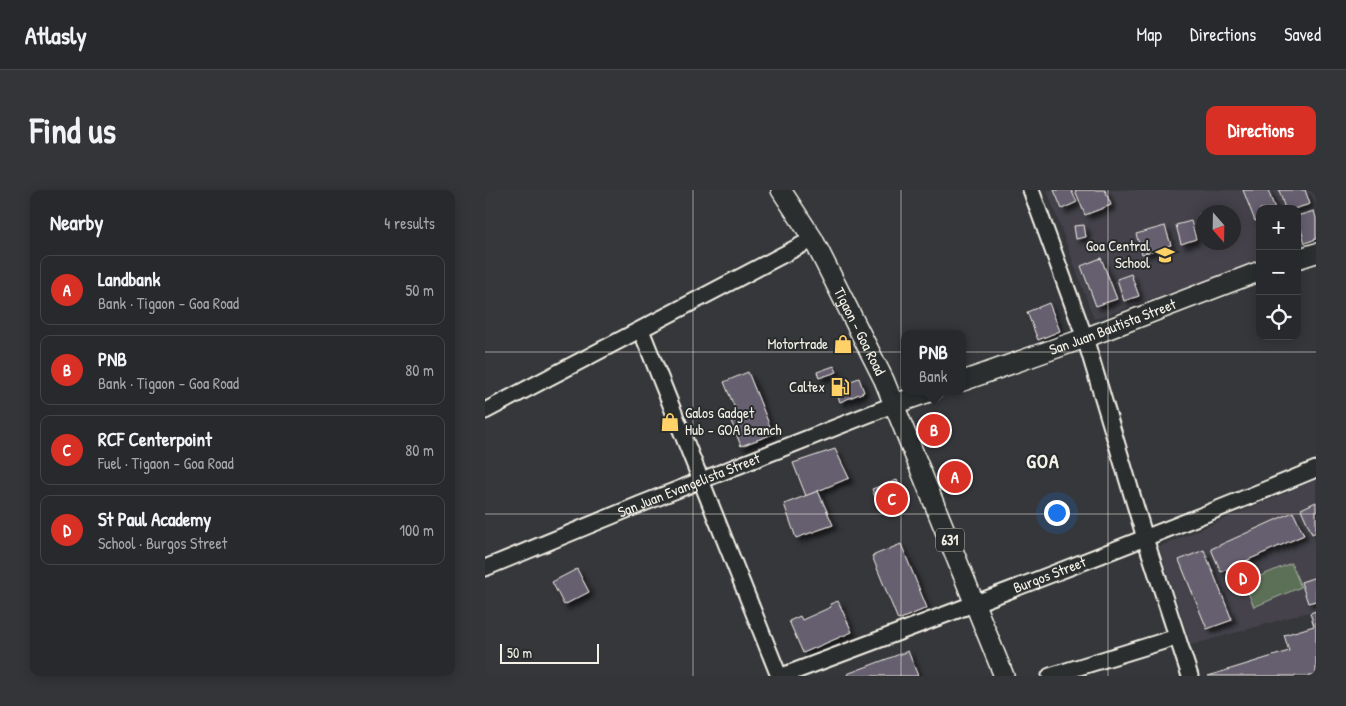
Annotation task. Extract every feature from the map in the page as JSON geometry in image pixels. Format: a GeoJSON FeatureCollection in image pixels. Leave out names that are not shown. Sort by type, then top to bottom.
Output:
{"type":"FeatureCollection","features":[{"type":"Feature","properties":{"kind":"main road","name":"Tigaon - Goa Road"},"geometry":{"type":"LineString","coordinates":[[781,190],[813,240],[847,304],[895,404],[1004,676]]}},
{"type":"Feature","properties":{"kind":"main road"},"geometry":{"type":"LineString","coordinates":[[1301,258],[1316,253]]}},
{"type":"Feature","properties":{"kind":"main road","name":"San Juan Bautista Street"},"geometry":{"type":"LineString","coordinates":[[966,379],[1085,338],[1256,273]]}},
{"type":"Feature","properties":{"kind":"main road"},"geometry":{"type":"LineString","coordinates":[[895,404],[921,395]]}},
{"type":"Feature","properties":{"kind":"street"},"geometry":{"type":"LineString","coordinates":[[1031,190],[1085,338],[1145,538],[1190,676]]}},
{"type":"Feature","properties":{"kind":"street"},"geometry":{"type":"LineString","coordinates":[[485,411],[813,240]]}},
{"type":"Feature","properties":{"kind":"street"},"geometry":{"type":"LineString","coordinates":[[641,330],[781,676]]}},
{"type":"Feature","properties":{"kind":"street","name":"San Juan Evangelista Street"},"geometry":{"type":"LineString","coordinates":[[485,568],[895,404]]}},
{"type":"Feature","properties":{"kind":"street","name":"Burgos Street"},"geometry":{"type":"LineString","coordinates":[[781,676],[975,604],[1316,469]]}},
{"type":"Feature","properties":{"kind":"street"},"geometry":{"type":"LineString","coordinates":[[1050,676],[1177,637]]}},
{"type":"Feature","properties":{"kind":"shaded area","name":"Goa Central School"},"geometry":{"type":"Polygon","coordinates":[[[1047,190],[1316,190],[1316,242],[1301,248],[1301,205],[1256,205],[1256,263],[1094,319],[1047,190]]]}},
{"type":"Feature","properties":{"kind":"shaded area"},"geometry":{"type":"Polygon","coordinates":[[[1316,480],[1316,610],[1191,645],[1159,547],[1316,480]]]}},
{"type":"Feature","properties":{"kind":"green space"},"geometry":{"type":"Polygon","coordinates":[[[1291,563],[1301,587],[1254,607],[1244,583],[1291,563]]]}},
{"type":"Feature","properties":{"kind":"building"},"geometry":{"type":"Polygon","coordinates":[[[1054,190],[1071,190],[1077,202],[1062,209],[1054,190]]]}},
{"type":"Feature","properties":{"kind":"building"},"geometry":{"type":"Polygon","coordinates":[[[1075,190],[1105,190],[1111,205],[1085,215],[1075,190]]]}},
{"type":"Feature","properties":{"kind":"building"},"geometry":{"type":"Polygon","coordinates":[[[1243,190],[1268,190],[1274,205],[1256,205],[1255,221],[1243,190]]]}},
{"type":"Feature","properties":{"kind":"building"},"geometry":{"type":"Polygon","coordinates":[[[1279,190],[1305,190],[1310,204],[1301,207],[1301,205],[1284,205],[1279,190]]]}},
{"type":"Feature","properties":{"kind":"building"},"geometry":{"type":"Polygon","coordinates":[[[1314,211],[1316,218],[1316,239],[1305,243],[1301,230],[1301,215],[1314,211]]]}},
{"type":"Feature","properties":{"kind":"building"},"geometry":{"type":"Polygon","coordinates":[[[1191,221],[1196,239],[1181,244],[1176,225],[1191,221]]]}},
{"type":"Feature","properties":{"kind":"building"},"geometry":{"type":"Polygon","coordinates":[[[1084,225],[1086,237],[1076,239],[1074,226],[1084,225]]]}},
{"type":"Feature","properties":{"kind":"building"},"geometry":{"type":"Polygon","coordinates":[[[1165,226],[1171,245],[1142,254],[1136,234],[1165,226]]]}},
{"type":"Feature","properties":{"kind":"building"},"geometry":{"type":"Polygon","coordinates":[[[1101,258],[1117,299],[1096,306],[1081,266],[1101,258]]]}},
{"type":"Feature","properties":{"kind":"building"},"geometry":{"type":"Polygon","coordinates":[[[1131,274],[1139,296],[1124,301],[1117,279],[1131,274]]]}},
{"type":"Feature","properties":{"kind":"building"},"geometry":{"type":"Polygon","coordinates":[[[1049,303],[1060,331],[1038,340],[1027,312],[1049,303]]]}},
{"type":"Feature","properties":{"kind":"building"},"geometry":{"type":"Polygon","coordinates":[[[834,366],[837,372],[819,378],[817,372],[834,366]]]}},
{"type":"Feature","properties":{"kind":"building"},"geometry":{"type":"Polygon","coordinates":[[[748,372],[773,434],[741,446],[731,421],[739,418],[724,382],[748,372]]]}},
{"type":"Feature","properties":{"kind":"building"},"geometry":{"type":"Polygon","coordinates":[[[859,378],[864,392],[840,402],[834,387],[859,378]]]}},
{"type":"Feature","properties":{"kind":"building"},"geometry":{"type":"Polygon","coordinates":[[[835,449],[849,478],[806,496],[793,463],[835,449]]]}},
{"type":"Feature","properties":{"kind":"building"},"geometry":{"type":"Polygon","coordinates":[[[897,480],[904,498],[879,507],[872,489],[897,480]]]}},
{"type":"Feature","properties":{"kind":"building"},"geometry":{"type":"Polygon","coordinates":[[[818,491],[833,525],[796,538],[784,504],[818,491]]]}},
{"type":"Feature","properties":{"kind":"building"},"geometry":{"type":"Polygon","coordinates":[[[1316,502],[1316,532],[1312,534],[1301,509],[1316,502]]]}},
{"type":"Feature","properties":{"kind":"building"},"geometry":{"type":"Polygon","coordinates":[[[1293,512],[1304,535],[1221,572],[1211,549],[1293,512]]]}},
{"type":"Feature","properties":{"kind":"building"},"geometry":{"type":"Polygon","coordinates":[[[901,544],[927,608],[898,620],[872,556],[901,544]]]}},
{"type":"Feature","properties":{"kind":"building"},"geometry":{"type":"Polygon","coordinates":[[[1204,550],[1232,620],[1207,629],[1179,560],[1204,550]]]}},
{"type":"Feature","properties":{"kind":"building"},"geometry":{"type":"Polygon","coordinates":[[[577,569],[589,592],[564,605],[552,582],[577,569]]]}},
{"type":"Feature","properties":{"kind":"building"},"geometry":{"type":"Polygon","coordinates":[[[1316,577],[1316,601],[1308,603],[1301,582],[1316,577]]]}},
{"type":"Feature","properties":{"kind":"building"},"geometry":{"type":"Polygon","coordinates":[[[838,601],[852,632],[803,653],[789,621],[800,616],[802,620],[831,607],[830,604],[838,601]]]}},
{"type":"Feature","properties":{"kind":"building"},"geometry":{"type":"Polygon","coordinates":[[[1316,611],[1316,676],[1208,676],[1289,651],[1284,635],[1314,626],[1310,613],[1316,611]]]}},
{"type":"Feature","properties":{"kind":"building"},"geometry":{"type":"Polygon","coordinates":[[[908,651],[918,676],[848,676],[847,674],[908,651]]]}},
{"type":"Feature","properties":{"kind":"place","name":"Goa Central School"},"geometry":{"type":"Point","coordinates":[1165,255]}},
{"type":"Feature","properties":{"kind":"place","name":"Motortrade"},"geometry":{"type":"Point","coordinates":[843,344]}},
{"type":"Feature","properties":{"kind":"place","name":"Caltex"},"geometry":{"type":"Point","coordinates":[840,387]}},
{"type":"Feature","properties":{"kind":"place","name":"Galos Gadget Hub - GOA Branch"},"geometry":{"type":"Point","coordinates":[670,422]}},
{"type":"Feature","properties":{"kind":"place","name":"PNB"},"geometry":{"type":"Point","coordinates":[934,430]}},
{"type":"Feature","properties":{"kind":"place","name":"Landbank"},"geometry":{"type":"Point","coordinates":[955,477]}},
{"type":"Feature","properties":{"kind":"place","name":"RCF Centerpoint"},"geometry":{"type":"Point","coordinates":[892,499]}},
{"type":"Feature","properties":{"kind":"place","name":"St Paul Academy"},"geometry":{"type":"Point","coordinates":[1243,578]}},
{"type":"Feature","properties":{"kind":"district","name":"GOA"},"geometry":{"type":"Point","coordinates":[1043,461]}}]}
